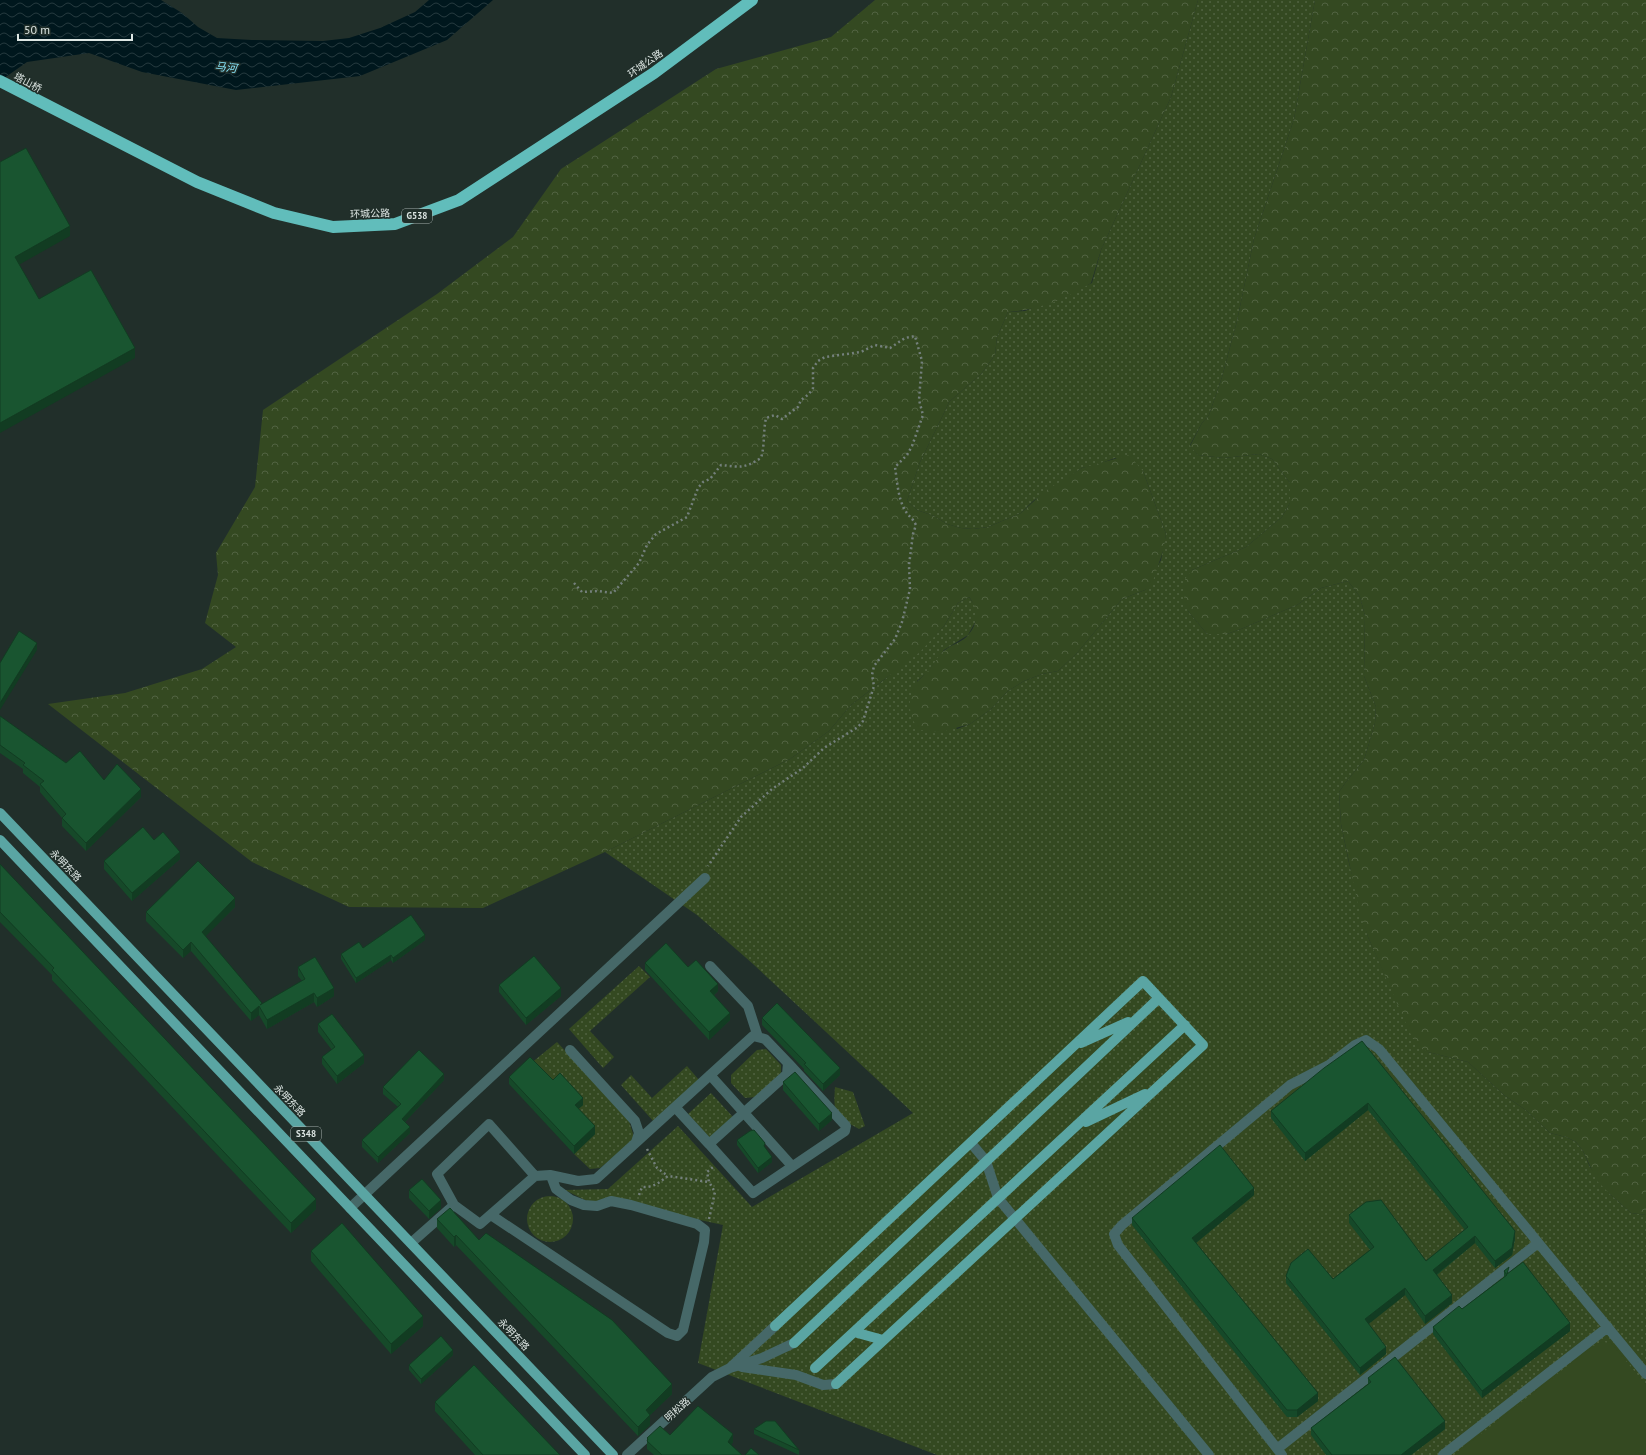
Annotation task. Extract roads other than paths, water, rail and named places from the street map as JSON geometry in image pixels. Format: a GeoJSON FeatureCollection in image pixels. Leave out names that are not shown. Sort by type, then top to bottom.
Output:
{"type":"FeatureCollection","features":[{"type":"Feature","properties":{"kind":"highway","name":"环城公路"},"geometry":{"type":"LineString","coordinates":[[44,105],[197,182],[274,213],[333,227],[395,224],[459,200],[654,73],[752,0]]}},
{"type":"Feature","properties":{"kind":"highway","name":"塔山桥"},"geometry":{"type":"LineString","coordinates":[[0,81],[44,105]]}},
{"type":"Feature","properties":{"kind":"main road","name":"永明东路"},"geometry":{"type":"LineString","coordinates":[[0,813],[612,1455]]}},
{"type":"Feature","properties":{"kind":"main road","name":"S348"},"geometry":{"type":"LineString","coordinates":[[0,840],[585,1455]]}},
{"type":"Feature","properties":{"kind":"main road"},"geometry":{"type":"LineString","coordinates":[[775,1326],[1144,981],[1203,1045],[836,1384]]}},
{"type":"Feature","properties":{"kind":"main road"},"geometry":{"type":"LineString","coordinates":[[794,1343],[1159,998]]}},
{"type":"Feature","properties":{"kind":"main road"},"geometry":{"type":"LineString","coordinates":[[1075,1046],[1121,1026],[1145,1011]]}},
{"type":"Feature","properties":{"kind":"main road"},"geometry":{"type":"LineString","coordinates":[[815,1368],[1185,1025]]}},
{"type":"Feature","properties":{"kind":"main road"},"geometry":{"type":"LineString","coordinates":[[1072,1130],[1156,1088]]}},
{"type":"Feature","properties":{"kind":"main road"},"geometry":{"type":"LineString","coordinates":[[854,1332],[883,1340]]}},
{"type":"Feature","properties":{"kind":"street"},"geometry":{"type":"LineString","coordinates":[[350,1208],[705,878]]}},
{"type":"Feature","properties":{"kind":"street"},"geometry":{"type":"LineString","coordinates":[[710,966],[748,1006],[758,1037]]}},
{"type":"Feature","properties":{"kind":"street"},"geometry":{"type":"LineString","coordinates":[[535,1176],[489,1124],[437,1174],[454,1205],[480,1224],[535,1176],[552,1176],[578,1182],[596,1179],[675,1107],[710,1076],[753,1036],[765,1039],[846,1126],[845,1131],[753,1193],[675,1107]]}},
{"type":"Feature","properties":{"kind":"street"},"geometry":{"type":"LineString","coordinates":[[1538,1243],[1279,1452],[1118,1245],[1114,1234],[1122,1225],[1290,1085],[1329,1066],[1355,1045],[1366,1040],[1379,1049],[1646,1374]]}},
{"type":"Feature","properties":{"kind":"street"},"geometry":{"type":"LineString","coordinates":[[570,1050],[635,1122],[640,1139]]}},
{"type":"Feature","properties":{"kind":"street"},"geometry":{"type":"LineString","coordinates":[[709,1144],[787,1074],[788,1063]]}},
{"type":"Feature","properties":{"kind":"street"},"geometry":{"type":"LineString","coordinates":[[710,1076],[792,1166]]}},
{"type":"Feature","properties":{"kind":"street"},"geometry":{"type":"LineString","coordinates":[[971,1143],[986,1161],[998,1198],[1209,1455]]}},
{"type":"Feature","properties":{"kind":"street"},"geometry":{"type":"LineString","coordinates":[[491,1215],[668,1333],[677,1336],[683,1330],[704,1242],[705,1230],[697,1224],[611,1201],[597,1206],[584,1205],[571,1200],[556,1189],[552,1176]]}},
{"type":"Feature","properties":{"kind":"street"},"geometry":{"type":"LineString","coordinates":[[411,1243],[454,1205]]}},
{"type":"Feature","properties":{"kind":"street","name":"明松路"},"geometry":{"type":"LineString","coordinates":[[733,1367],[775,1326]]}},
{"type":"Feature","properties":{"kind":"street"},"geometry":{"type":"LineString","coordinates":[[1444,1455],[1608,1327]]}},
{"type":"Feature","properties":{"kind":"street","name":"明松路"},"geometry":{"type":"LineString","coordinates":[[627,1455],[712,1376],[733,1367],[762,1358],[794,1343]]}},
{"type":"Feature","properties":{"kind":"street"},"geometry":{"type":"LineString","coordinates":[[733,1367],[789,1374],[805,1373],[815,1368]]}},
{"type":"Feature","properties":{"kind":"street"},"geometry":{"type":"LineString","coordinates":[[789,1374],[823,1385],[836,1384]]}},
{"type":"Feature","properties":{"kind":"water","name":"马河"},"geometry":{"type":"Polygon","coordinates":[[[0,0],[161,0],[182,13],[198,27],[217,38],[323,41],[349,38],[380,28],[415,12],[429,0],[493,0],[447,40],[360,76],[236,90],[142,72],[89,53],[27,62],[0,81],[0,0]]]}}]}
